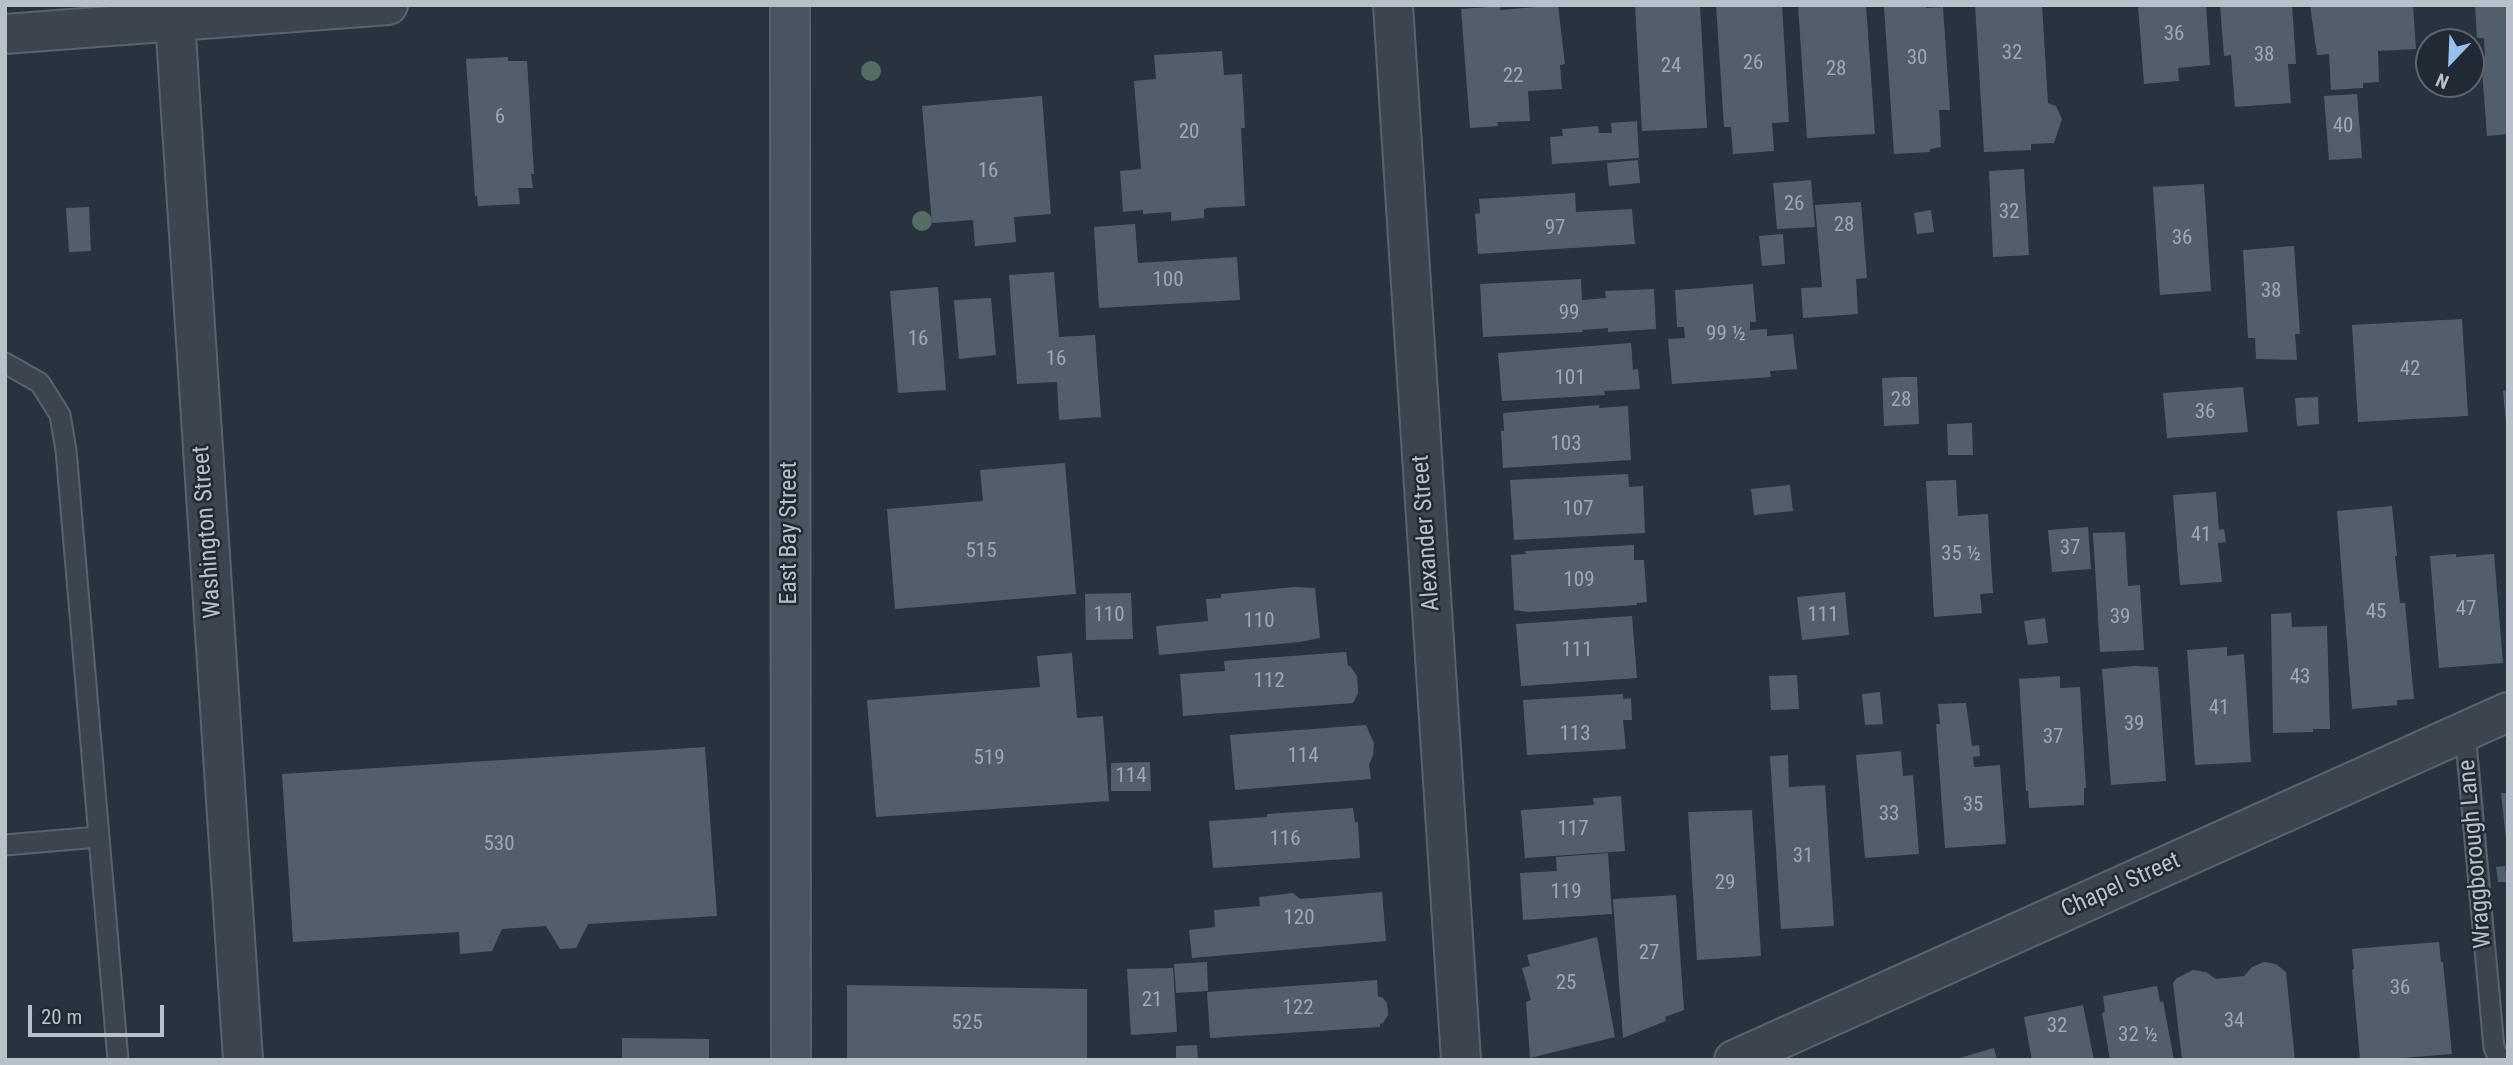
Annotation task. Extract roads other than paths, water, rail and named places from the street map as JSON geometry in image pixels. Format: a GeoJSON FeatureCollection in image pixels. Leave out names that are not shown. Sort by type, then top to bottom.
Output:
{"type":"FeatureCollection","features":[{"type":"Feature","properties":{"kind":"main road","name":"East Bay Street"},"geometry":{"type":"LineString","coordinates":[[790,5],[791,1060]]}},
{"type":"Feature","properties":{"kind":"street"},"geometry":{"type":"LineString","coordinates":[[5,34],[174,13],[388,5]]}},
{"type":"Feature","properties":{"kind":"street","name":"Alexander Street"},"geometry":{"type":"LineString","coordinates":[[1393,5],[1461,1060]]}},
{"type":"Feature","properties":{"kind":"street","name":"Washington Street"},"geometry":{"type":"LineString","coordinates":[[174,13],[243,1060]]}},
{"type":"Feature","properties":{"kind":"street","name":"Chapel Street"},"geometry":{"type":"LineString","coordinates":[[1734,1060],[2508,712]]}},
{"type":"Feature","properties":{"kind":"lane"},"geometry":{"type":"LineString","coordinates":[[5,363],[40,383],[60,415],[66,450],[118,1060]]}},
{"type":"Feature","properties":{"kind":"lane","name":"Wraggborough Lane"},"geometry":{"type":"LineString","coordinates":[[2465,731],[2494,1048],[2500,1060]]}},
{"type":"Feature","properties":{"kind":"lane"},"geometry":{"type":"LineString","coordinates":[[5,845],[98,837]]}}]}
